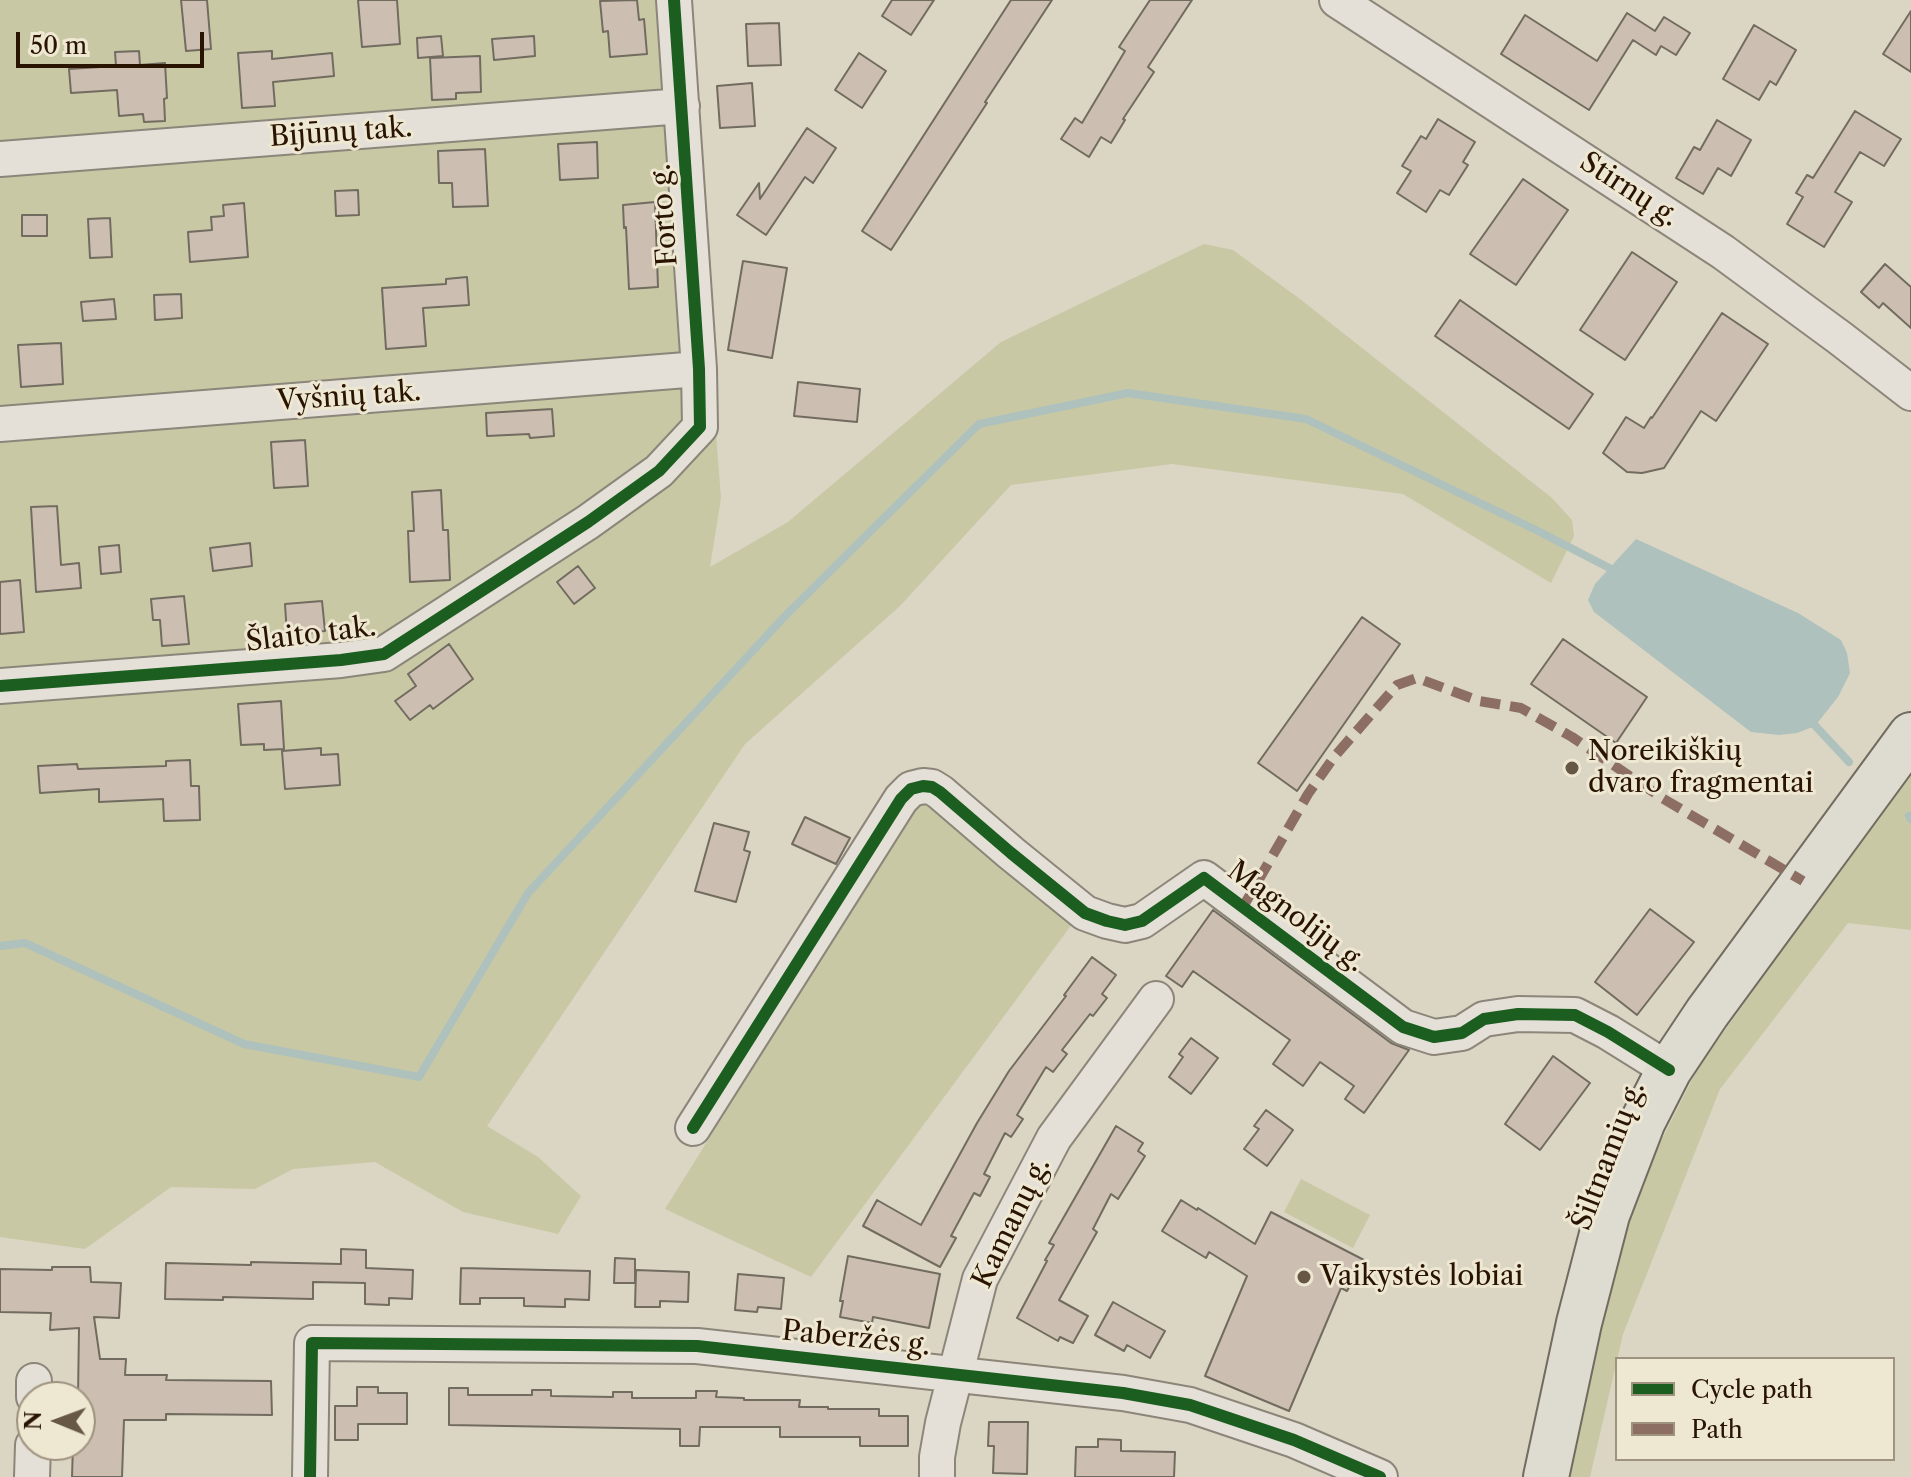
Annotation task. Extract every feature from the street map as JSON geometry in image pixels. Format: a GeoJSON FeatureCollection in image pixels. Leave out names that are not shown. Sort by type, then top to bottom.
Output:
{"type":"FeatureCollection","features":[{"type":"Feature","properties":{"kind":"main road","name":"Šiltnamių g."},"geometry":{"type":"LineString","coordinates":[[1546,1477],[1579,1323],[1607,1215],[1643,1121],[1669,1070],[1707,1013],[1911,735]]}},
{"type":"Feature","properties":{"kind":"street","name":"Forto g."},"geometry":{"type":"LineString","coordinates":[[674,0],[699,369],[700,427]]}},
{"type":"Feature","properties":{"kind":"street","name":"Stirnų g."},"geometry":{"type":"LineString","coordinates":[[1337,0],[1723,252],[1911,393]]}},
{"type":"Feature","properties":{"kind":"street","name":"Bijūnų tak."},"geometry":{"type":"LineString","coordinates":[[0,159],[682,106]]}},
{"type":"Feature","properties":{"kind":"street","name":"Vyšnių tak."},"geometry":{"type":"LineString","coordinates":[[0,424],[699,369]]}},
{"type":"Feature","properties":{"kind":"street","name":"Šlaito tak."},"geometry":{"type":"LineString","coordinates":[[0,686],[341,660],[384,654],[659,471],[700,427]]}},
{"type":"Feature","properties":{"kind":"street","name":"Magnolijų g."},"geometry":{"type":"LineString","coordinates":[[693,1128],[901,799],[911,789],[923,786],[940,792],[1085,913],[1125,925],[1142,921],[1204,878],[1403,1027],[1434,1037],[1462,1033],[1484,1019],[1518,1014],[1575,1015],[1669,1070]]}},
{"type":"Feature","properties":{"kind":"street","name":"Kamanų g."},"geometry":{"type":"LineString","coordinates":[[937,1477],[943,1423],[980,1279],[1054,1138],[1156,999]]}},
{"type":"Feature","properties":{"kind":"street","name":"Paberžės g."},"geometry":{"type":"LineString","coordinates":[[310,1477],[312,1343],[697,1346],[1123,1393],[1190,1405],[1294,1440],[1380,1477]]}},
{"type":"Feature","properties":{"kind":"green space"},"geometry":{"type":"Polygon","coordinates":[[[0,0],[682,0],[721,498],[710,567],[788,522],[1001,342],[1204,244],[1233,250],[1300,299],[1552,498],[1572,520],[1574,536],[1551,583],[1403,494],[1172,464],[1011,485],[900,606],[745,744],[487,1126],[538,1157],[581,1196],[558,1234],[463,1212],[375,1162],[293,1169],[255,1189],[171,1187],[85,1249],[0,1237],[0,0]]]}},
{"type":"Feature","properties":{"kind":"green space"},"geometry":{"type":"Polygon","coordinates":[[[1911,773],[1911,930],[1848,923],[1720,1089],[1623,1334],[1618,1357],[1615,1357],[1590,1477],[1565,1477],[1606,1293],[1647,1169],[1698,1068],[1911,773]]]}},
{"type":"Feature","properties":{"kind":"green space"},"geometry":{"type":"Polygon","coordinates":[[[923,796],[1078,916],[811,1277],[665,1209],[923,796]]]}},
{"type":"Feature","properties":{"kind":"green space"},"geometry":{"type":"Polygon","coordinates":[[[1301,1179],[1370,1215],[1353,1248],[1284,1212],[1301,1179]]]}},
{"type":"Feature","properties":{"kind":"shaded area"},"geometry":{"type":"Polygon","coordinates":[[[1636,539],[1798,613],[1841,640],[1850,673],[1838,697],[1815,726],[1797,733],[1779,735],[1751,732],[1594,612],[1588,600],[1595,584],[1636,539]]]}},
{"type":"Feature","properties":{"kind":"building"},"geometry":{"type":"Polygon","coordinates":[[[181,0],[207,0],[211,49],[186,51],[181,0]]]}},
{"type":"Feature","properties":{"kind":"building"},"geometry":{"type":"Polygon","coordinates":[[[358,0],[397,0],[400,44],[362,47],[358,0]]]}},
{"type":"Feature","properties":{"kind":"building"},"geometry":{"type":"Polygon","coordinates":[[[637,0],[639,20],[644,19],[647,54],[610,57],[608,31],[603,32],[600,1],[637,0]]]}},
{"type":"Feature","properties":{"kind":"building"},"geometry":{"type":"Polygon","coordinates":[[[892,0],[934,0],[911,35],[882,16],[892,0]]]}},
{"type":"Feature","properties":{"kind":"building"},"geometry":{"type":"Polygon","coordinates":[[[1011,0],[1052,0],[891,250],[862,231],[1011,0]]]}},
{"type":"Feature","properties":{"kind":"building"},"geometry":{"type":"Polygon","coordinates":[[[1150,0],[1192,0],[1148,67],[1154,72],[1111,143],[1101,137],[1089,157],[1061,139],[1075,118],[1082,123],[1125,51],[1119,47],[1150,0]]]}},
{"type":"Feature","properties":{"kind":"building"},"geometry":{"type":"Polygon","coordinates":[[[1911,11],[1911,72],[1883,54],[1911,11]]]}},
{"type":"Feature","properties":{"kind":"building"},"geometry":{"type":"Polygon","coordinates":[[[1627,13],[1655,31],[1664,17],[1690,33],[1676,55],[1661,46],[1656,55],[1633,40],[1589,110],[1501,54],[1525,15],[1597,61],[1627,13]]]}},
{"type":"Feature","properties":{"kind":"building"},"geometry":{"type":"Polygon","coordinates":[[[779,23],[781,65],[748,66],[746,24],[779,23]]]}},
{"type":"Feature","properties":{"kind":"building"},"geometry":{"type":"Polygon","coordinates":[[[1754,25],[1796,50],[1776,85],[1770,81],[1759,100],[1723,79],[1754,25]]]}},
{"type":"Feature","properties":{"kind":"building"},"geometry":{"type":"Polygon","coordinates":[[[441,36],[443,56],[418,58],[417,38],[441,36]]]}},
{"type":"Feature","properties":{"kind":"building"},"geometry":{"type":"Polygon","coordinates":[[[534,36],[535,56],[494,60],[492,39],[534,36]]]}},
{"type":"Feature","properties":{"kind":"building"},"geometry":{"type":"Polygon","coordinates":[[[139,51],[140,65],[165,63],[165,121],[144,122],[143,114],[119,116],[117,90],[71,93],[69,69],[116,66],[115,52],[139,51]]]}},
{"type":"Feature","properties":{"kind":"building"},"geometry":{"type":"Polygon","coordinates":[[[272,51],[272,59],[332,53],[334,76],[273,82],[275,106],[242,108],[238,53],[272,51]]]}},
{"type":"Feature","properties":{"kind":"building"},"geometry":{"type":"Polygon","coordinates":[[[859,53],[886,71],[862,108],[835,90],[859,53]]]}},
{"type":"Feature","properties":{"kind":"building"},"geometry":{"type":"Polygon","coordinates":[[[480,56],[481,92],[456,93],[456,99],[432,100],[430,58],[480,56]]]}},
{"type":"Feature","properties":{"kind":"building"},"geometry":{"type":"Polygon","coordinates":[[[752,83],[755,126],[720,128],[717,86],[752,83]]]}},
{"type":"Feature","properties":{"kind":"building"},"geometry":{"type":"Polygon","coordinates":[[[1855,111],[1901,139],[1884,166],[1860,152],[1835,192],[1852,202],[1824,247],[1787,224],[1803,197],[1796,193],[1807,175],[1813,178],[1855,111]]]}},
{"type":"Feature","properties":{"kind":"building"},"geometry":{"type":"Polygon","coordinates":[[[1438,119],[1475,142],[1463,162],[1468,165],[1449,195],[1440,190],[1426,212],[1397,193],[1411,171],[1402,166],[1421,136],[1426,139],[1438,119]]]}},
{"type":"Feature","properties":{"kind":"building"},"geometry":{"type":"Polygon","coordinates":[[[1717,120],[1751,140],[1731,176],[1718,168],[1703,194],[1676,178],[1694,147],[1700,150],[1717,120]]]}},
{"type":"Feature","properties":{"kind":"building"},"geometry":{"type":"Polygon","coordinates":[[[807,128],[836,148],[813,183],[805,177],[766,235],[737,215],[759,183],[760,199],[807,128]]]}},
{"type":"Feature","properties":{"kind":"building"},"geometry":{"type":"Polygon","coordinates":[[[597,142],[598,178],[560,180],[558,144],[597,142]]]}},
{"type":"Feature","properties":{"kind":"building"},"geometry":{"type":"Polygon","coordinates":[[[485,149],[488,206],[453,207],[452,183],[439,183],[438,151],[485,149]]]}},
{"type":"Feature","properties":{"kind":"building"},"geometry":{"type":"Polygon","coordinates":[[[1523,179],[1568,210],[1516,285],[1470,254],[1523,179]]]}},
{"type":"Feature","properties":{"kind":"building"},"geometry":{"type":"Polygon","coordinates":[[[358,190],[359,215],[336,216],[335,191],[358,190]]]}},
{"type":"Feature","properties":{"kind":"building"},"geometry":{"type":"Polygon","coordinates":[[[655,202],[658,287],[629,289],[623,205],[655,202]]]}},
{"type":"Feature","properties":{"kind":"building"},"geometry":{"type":"Polygon","coordinates":[[[244,203],[248,257],[190,262],[188,232],[212,230],[211,217],[224,216],[223,205],[244,203]]]}},
{"type":"Feature","properties":{"kind":"building"},"geometry":{"type":"Polygon","coordinates":[[[22,215],[47,215],[47,236],[22,236],[22,215]]]}},
{"type":"Feature","properties":{"kind":"building"},"geometry":{"type":"Polygon","coordinates":[[[110,218],[112,257],[90,258],[88,219],[110,218]]]}},
{"type":"Feature","properties":{"kind":"building"},"geometry":{"type":"Polygon","coordinates":[[[1632,252],[1677,282],[1625,360],[1580,330],[1632,252]]]}},
{"type":"Feature","properties":{"kind":"building"},"geometry":{"type":"Polygon","coordinates":[[[743,261],[787,268],[772,358],[728,350],[743,261]]]}},
{"type":"Feature","properties":{"kind":"building"},"geometry":{"type":"Polygon","coordinates":[[[1885,264],[1911,287],[1911,328],[1883,303],[1879,308],[1861,292],[1885,264]]]}},
{"type":"Feature","properties":{"kind":"building"},"geometry":{"type":"Polygon","coordinates":[[[467,277],[469,305],[423,308],[426,346],[386,349],[382,288],[446,284],[446,279],[467,277]]]}},
{"type":"Feature","properties":{"kind":"building"},"geometry":{"type":"Polygon","coordinates":[[[181,294],[182,318],[155,320],[154,295],[181,294]]]}},
{"type":"Feature","properties":{"kind":"building"},"geometry":{"type":"Polygon","coordinates":[[[114,299],[116,319],[83,321],[81,302],[114,299]]]}},
{"type":"Feature","properties":{"kind":"building"},"geometry":{"type":"Polygon","coordinates":[[[1460,300],[1593,394],[1569,429],[1435,336],[1460,300]]]}},
{"type":"Feature","properties":{"kind":"building"},"geometry":{"type":"Polygon","coordinates":[[[1722,313],[1768,344],[1716,421],[1701,411],[1664,468],[1642,473],[1627,472],[1603,453],[1626,417],[1644,428],[1722,313]]]}},
{"type":"Feature","properties":{"kind":"building"},"geometry":{"type":"Polygon","coordinates":[[[61,343],[63,384],[21,387],[18,345],[61,343]]]}},
{"type":"Feature","properties":{"kind":"building"},"geometry":{"type":"Polygon","coordinates":[[[798,382],[860,389],[857,422],[794,416],[798,382]]]}},
{"type":"Feature","properties":{"kind":"building"},"geometry":{"type":"Polygon","coordinates":[[[552,409],[554,436],[487,436],[486,413],[552,409]]]}},
{"type":"Feature","properties":{"kind":"building"},"geometry":{"type":"Polygon","coordinates":[[[305,440],[308,486],[274,488],[271,442],[305,440]]]}},
{"type":"Feature","properties":{"kind":"building"},"geometry":{"type":"Polygon","coordinates":[[[441,490],[443,530],[448,530],[450,580],[410,582],[408,531],[414,531],[412,492],[441,490]]]}},
{"type":"Feature","properties":{"kind":"building"},"geometry":{"type":"Polygon","coordinates":[[[57,506],[61,565],[79,563],[81,588],[36,592],[31,507],[57,506]]]}},
{"type":"Feature","properties":{"kind":"building"},"geometry":{"type":"Polygon","coordinates":[[[250,543],[252,566],[213,571],[210,548],[250,543]]]}},
{"type":"Feature","properties":{"kind":"building"},"geometry":{"type":"Polygon","coordinates":[[[119,545],[121,572],[101,574],[99,547],[119,545]]]}},
{"type":"Feature","properties":{"kind":"building"},"geometry":{"type":"Polygon","coordinates":[[[578,566],[595,588],[574,604],[557,582],[578,566]]]}},
{"type":"Feature","properties":{"kind":"building"},"geometry":{"type":"Polygon","coordinates":[[[20,580],[24,632],[0,634],[0,582],[20,580]]]}},
{"type":"Feature","properties":{"kind":"building"},"geometry":{"type":"Polygon","coordinates":[[[184,596],[189,644],[162,646],[160,620],[153,620],[151,599],[184,596]]]}},
{"type":"Feature","properties":{"kind":"building"},"geometry":{"type":"Polygon","coordinates":[[[322,601],[325,631],[287,635],[285,604],[322,601]]]}},
{"type":"Feature","properties":{"kind":"building"},"geometry":{"type":"Polygon","coordinates":[[[1362,617],[1400,644],[1297,791],[1258,763],[1362,617]]]}},
{"type":"Feature","properties":{"kind":"building"},"geometry":{"type":"Polygon","coordinates":[[[1563,639],[1647,697],[1616,743],[1531,684],[1563,639]]]}},
{"type":"Feature","properties":{"kind":"building"},"geometry":{"type":"Polygon","coordinates":[[[449,644],[473,679],[433,709],[430,705],[410,720],[395,701],[416,686],[408,674],[449,644]]]}},
{"type":"Feature","properties":{"kind":"building"},"geometry":{"type":"Polygon","coordinates":[[[281,701],[284,749],[264,750],[264,744],[241,745],[238,704],[281,701]]]}},
{"type":"Feature","properties":{"kind":"building"},"geometry":{"type":"Polygon","coordinates":[[[321,748],[321,755],[338,754],[340,785],[285,789],[282,751],[321,748]]]}},
{"type":"Feature","properties":{"kind":"building"},"geometry":{"type":"Polygon","coordinates":[[[190,760],[191,786],[199,786],[200,820],[164,821],[163,799],[99,802],[99,789],[40,793],[38,766],[77,764],[78,769],[166,766],[166,761],[190,760]]]}},
{"type":"Feature","properties":{"kind":"building"},"geometry":{"type":"Polygon","coordinates":[[[805,817],[850,838],[836,864],[792,844],[805,817]]]}},
{"type":"Feature","properties":{"kind":"building"},"geometry":{"type":"Polygon","coordinates":[[[714,823],[749,832],[744,850],[750,852],[736,902],[695,891],[714,823]]]}},
{"type":"Feature","properties":{"kind":"building"},"geometry":{"type":"Polygon","coordinates":[[[1650,909],[1694,942],[1637,1015],[1595,982],[1650,909]]]}},
{"type":"Feature","properties":{"kind":"building"},"geometry":{"type":"Polygon","coordinates":[[[1213,910],[1391,1043],[1409,1050],[1364,1113],[1345,1099],[1354,1086],[1320,1062],[1303,1086],[1273,1064],[1290,1040],[1193,971],[1182,987],[1166,976],[1213,910]]]}},
{"type":"Feature","properties":{"kind":"building"},"geometry":{"type":"Polygon","coordinates":[[[1092,957],[1116,975],[1102,994],[1107,998],[1062,1050],[1067,1054],[1053,1072],[1046,1067],[1017,1115],[1023,1119],[1011,1137],[1005,1133],[984,1174],[990,1177],[980,1196],[974,1193],[951,1236],[956,1238],[940,1267],[863,1226],[877,1200],[921,1225],[1009,1071],[1092,957]]]}},
{"type":"Feature","properties":{"kind":"building"},"geometry":{"type":"Polygon","coordinates":[[[1191,1038],[1218,1058],[1191,1094],[1169,1077],[1183,1057],[1179,1054],[1191,1038]]]}},
{"type":"Feature","properties":{"kind":"building"},"geometry":{"type":"Polygon","coordinates":[[[1553,1056],[1590,1083],[1540,1150],[1505,1124],[1553,1056]]]}},
{"type":"Feature","properties":{"kind":"building"},"geometry":{"type":"Polygon","coordinates":[[[1266,1110],[1293,1130],[1267,1166],[1244,1149],[1259,1129],[1254,1126],[1266,1110]]]}},
{"type":"Feature","properties":{"kind":"building"},"geometry":{"type":"Polygon","coordinates":[[[1116,1126],[1143,1143],[1138,1151],[1145,1156],[1118,1199],[1111,1194],[1093,1229],[1097,1232],[1059,1300],[1088,1316],[1073,1343],[1060,1337],[1058,1341],[1017,1318],[1054,1245],[1049,1243],[1116,1126]]]}},
{"type":"Feature","properties":{"kind":"building"},"geometry":{"type":"Polygon","coordinates":[[[1181,1200],[1255,1244],[1271,1212],[1364,1260],[1347,1291],[1341,1288],[1289,1411],[1205,1376],[1247,1276],[1209,1252],[1206,1258],[1162,1231],[1181,1200]]]}},
{"type":"Feature","properties":{"kind":"building"},"geometry":{"type":"Polygon","coordinates":[[[341,1249],[366,1250],[366,1268],[413,1270],[412,1299],[389,1298],[389,1305],[365,1304],[365,1283],[313,1282],[313,1299],[165,1299],[166,1263],[341,1264],[341,1249]]]}},
{"type":"Feature","properties":{"kind":"building"},"geometry":{"type":"Polygon","coordinates":[[[848,1256],[940,1274],[929,1328],[873,1317],[872,1323],[840,1317],[848,1256]]]}},
{"type":"Feature","properties":{"kind":"building"},"geometry":{"type":"Polygon","coordinates":[[[615,1258],[635,1259],[635,1283],[614,1283],[615,1258]]]}},
{"type":"Feature","properties":{"kind":"building"},"geometry":{"type":"Polygon","coordinates":[[[52,1267],[90,1267],[91,1282],[121,1283],[119,1318],[94,1317],[100,1359],[126,1359],[125,1375],[167,1375],[166,1380],[271,1381],[272,1415],[166,1414],[166,1420],[124,1420],[122,1477],[72,1477],[72,1461],[96,1461],[96,1381],[78,1381],[79,1328],[50,1330],[51,1313],[0,1312],[0,1269],[52,1270],[52,1267]]]}},
{"type":"Feature","properties":{"kind":"building"},"geometry":{"type":"Polygon","coordinates":[[[461,1268],[590,1271],[589,1300],[565,1299],[565,1307],[524,1306],[524,1298],[480,1298],[480,1304],[460,1304],[461,1268]]]}},
{"type":"Feature","properties":{"kind":"building"},"geometry":{"type":"Polygon","coordinates":[[[636,1270],[689,1272],[688,1302],[660,1301],[660,1307],[635,1307],[636,1270]]]}},
{"type":"Feature","properties":{"kind":"building"},"geometry":{"type":"Polygon","coordinates":[[[738,1274],[784,1278],[781,1309],[758,1307],[757,1312],[735,1310],[738,1274]]]}},
{"type":"Feature","properties":{"kind":"building"},"geometry":{"type":"Polygon","coordinates":[[[1113,1302],[1165,1331],[1150,1358],[1127,1345],[1124,1351],[1095,1335],[1113,1302]]]}},
{"type":"Feature","properties":{"kind":"building"},"geometry":{"type":"Polygon","coordinates":[[[357,1387],[378,1387],[378,1393],[407,1393],[407,1424],[358,1424],[358,1440],[335,1440],[335,1406],[357,1406],[357,1387]]]}},
{"type":"Feature","properties":{"kind":"building"},"geometry":{"type":"Polygon","coordinates":[[[449,1388],[468,1388],[468,1395],[532,1395],[532,1390],[551,1390],[551,1396],[613,1397],[613,1392],[632,1392],[632,1398],[696,1398],[696,1391],[717,1391],[716,1397],[800,1400],[799,1407],[879,1409],[879,1416],[908,1416],[908,1446],[860,1446],[860,1437],[780,1437],[780,1427],[700,1427],[699,1446],[680,1446],[680,1429],[449,1425],[449,1388]]]}},
{"type":"Feature","properties":{"kind":"building"},"geometry":{"type":"Polygon","coordinates":[[[989,1422],[1028,1422],[1027,1474],[993,1473],[994,1446],[988,1446],[989,1422]]]}},
{"type":"Feature","properties":{"kind":"building"},"geometry":{"type":"Polygon","coordinates":[[[1098,1439],[1121,1440],[1121,1451],[1175,1452],[1174,1477],[1075,1477],[1076,1447],[1098,1447],[1098,1439]]]}},
{"type":"Feature","properties":{"kind":"waterway"},"geometry":{"type":"LineString","coordinates":[[0,946],[25,943],[244,1044],[419,1077],[528,893],[786,615],[979,424],[1128,393],[1306,419],[1619,573]]}},
{"type":"Feature","properties":{"kind":"waterway"},"geometry":{"type":"LineString","coordinates":[[1809,719],[1849,762]]}},
{"type":"Feature","properties":{"kind":"marked path"},"geometry":{"type":"LineString","coordinates":[[1243,907],[1308,794],[1334,757],[1397,685],[1417,678],[1479,701],[1521,708],[1572,737],[1662,798],[1803,881]]}},
{"type":"Feature","properties":{"kind":"cycle path"},"geometry":{"type":"LineString","coordinates":[[0,686],[341,660],[384,654],[588,522],[659,471],[700,427],[699,369],[674,0]]}},
{"type":"Feature","properties":{"kind":"cycle path"},"geometry":{"type":"LineString","coordinates":[[693,1128],[901,799],[911,789],[923,786],[940,792],[1085,913],[1125,925],[1142,921],[1204,878],[1403,1027],[1434,1037],[1462,1033],[1484,1019],[1518,1014],[1575,1015],[1669,1070]]}},
{"type":"Feature","properties":{"kind":"cycle path"},"geometry":{"type":"LineString","coordinates":[[310,1477],[312,1343],[697,1346],[1123,1393],[1190,1405],[1294,1440],[1380,1477]]}},
{"type":"Feature","properties":{"kind":"place","name":"Noreikiškių dvaro fragmentai"},"geometry":{"type":"Point","coordinates":[1572,768]}},
{"type":"Feature","properties":{"kind":"place","name":"Vaikystės lobiai"},"geometry":{"type":"Point","coordinates":[1304,1277]}}]}
